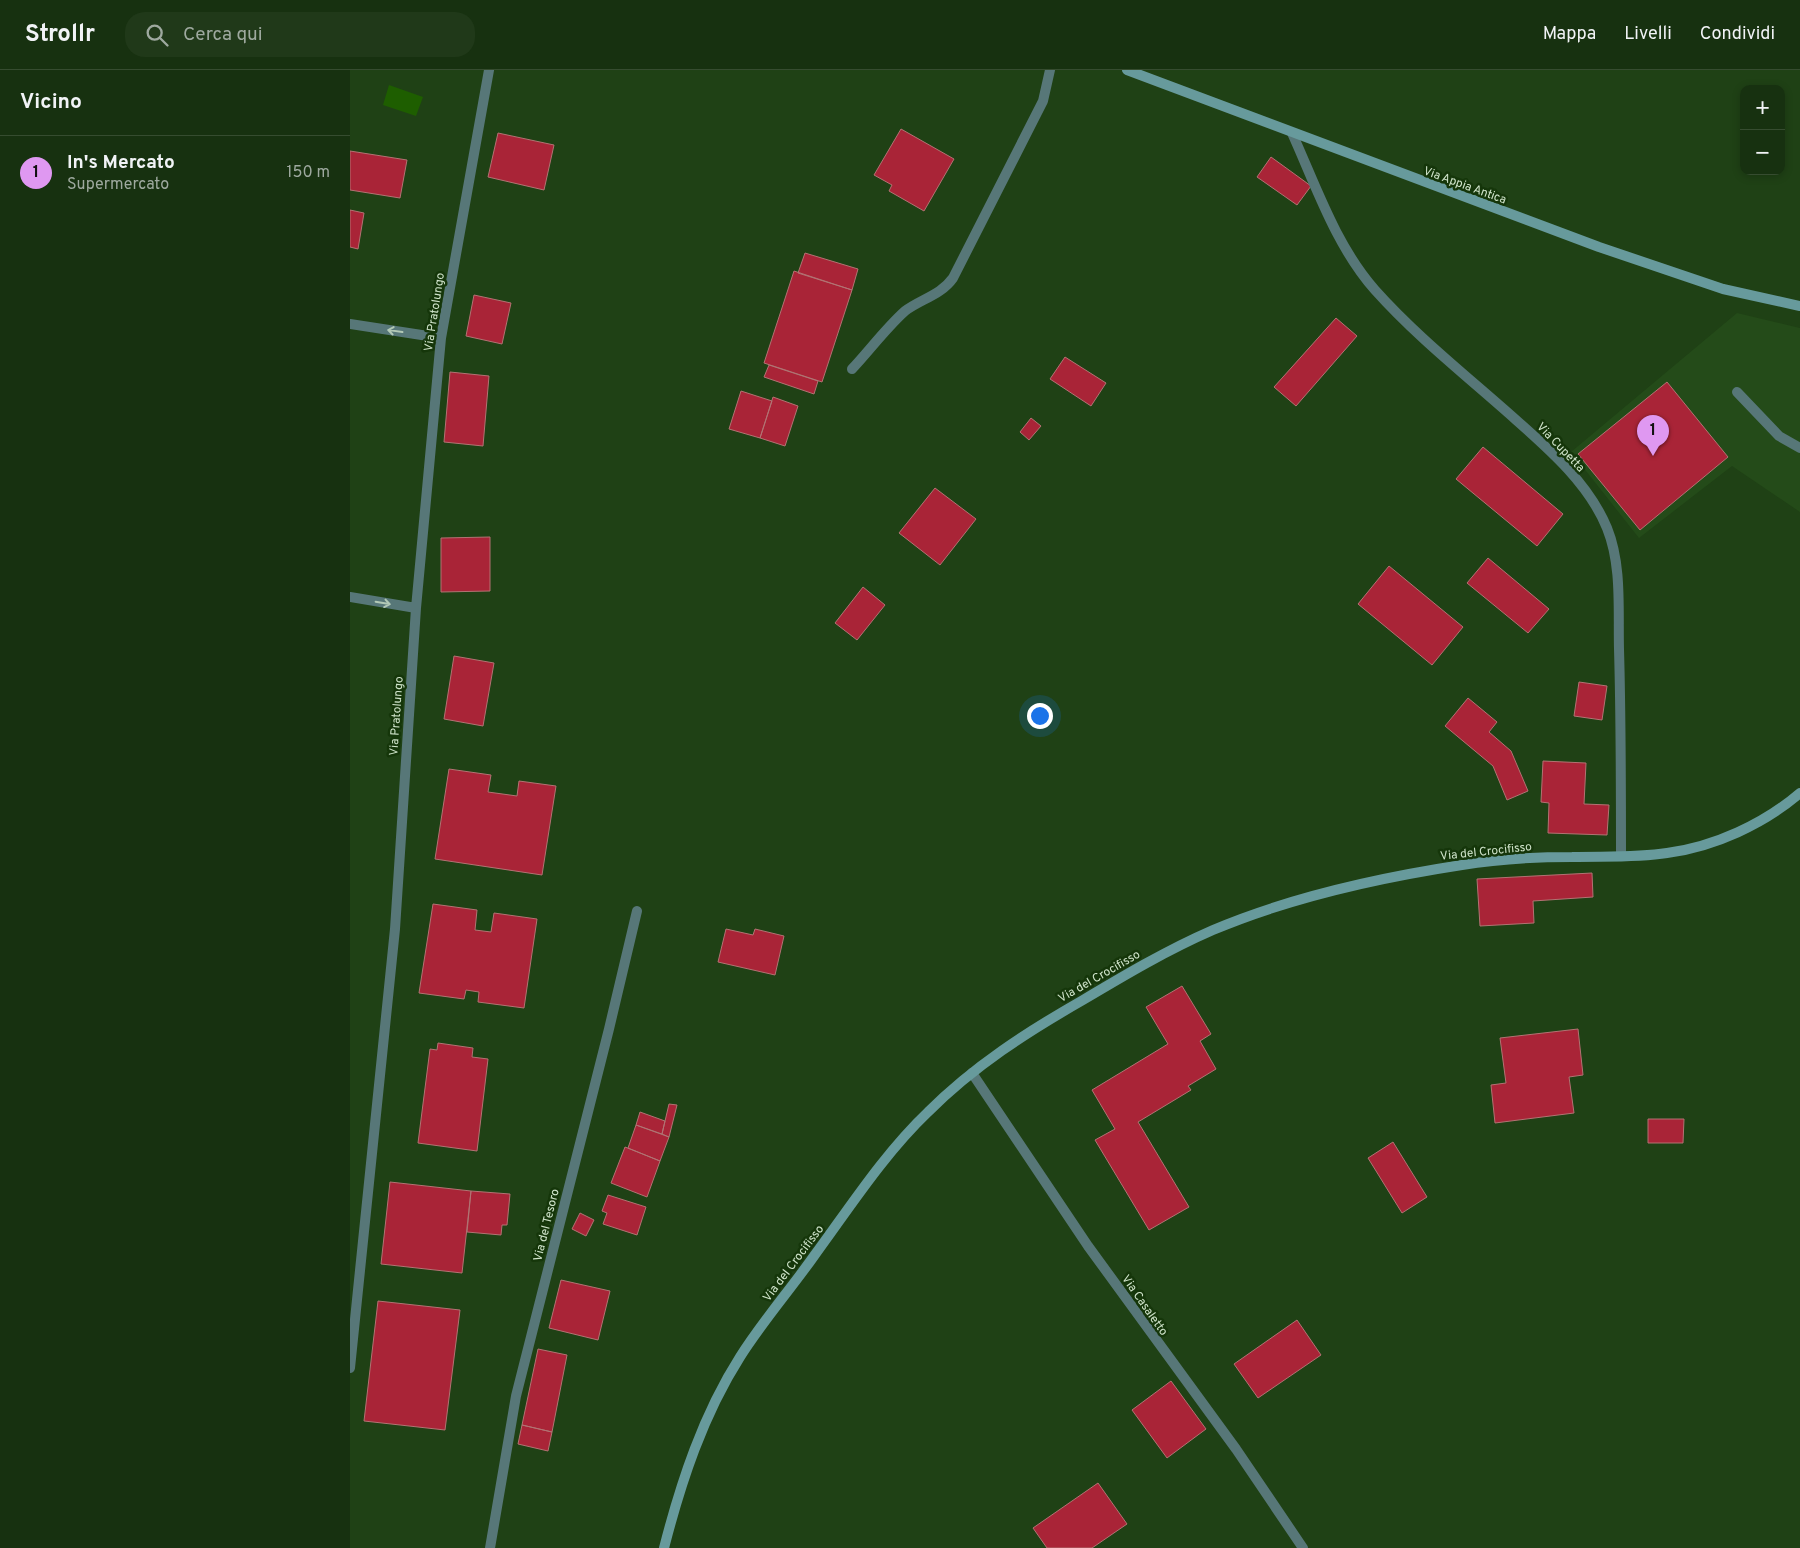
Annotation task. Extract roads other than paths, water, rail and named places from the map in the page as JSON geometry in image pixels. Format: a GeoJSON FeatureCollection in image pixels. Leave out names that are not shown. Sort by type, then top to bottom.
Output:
{"type":"FeatureCollection","features":[{"type":"Feature","properties":{"kind":"street","name":"Via Pratolungo"},"geometry":{"type":"LineString","coordinates":[[350,1362],[395,929],[416,608],[441,338],[490,70]]}},
{"type":"Feature","properties":{"kind":"street"},"geometry":{"type":"LineString","coordinates":[[852,369],[903,313],[924,299],[946,288],[953,278],[1043,101],[1050,70]]}},
{"type":"Feature","properties":{"kind":"street","name":"Via Appia Antica"},"geometry":{"type":"LineString","coordinates":[[1127,70],[1599,247],[1723,289],[1800,306]]}},
{"type":"Feature","properties":{"kind":"street","name":"Via Cupetta"},"geometry":{"type":"LineString","coordinates":[[1292,133],[1338,234],[1360,271],[1375,290],[1411,326],[1545,446],[1585,490],[1607,528],[1615,556],[1618,606],[1621,856]]}},
{"type":"Feature","properties":{"kind":"street"},"geometry":{"type":"LineString","coordinates":[[350,324],[441,338]]}},
{"type":"Feature","properties":{"kind":"street"},"geometry":{"type":"LineString","coordinates":[[1737,392],[1779,436],[1800,448]]}},
{"type":"Feature","properties":{"kind":"street"},"geometry":{"type":"LineString","coordinates":[[350,597],[416,608]]}},
{"type":"Feature","properties":{"kind":"street","name":"Via del Crocifisso"},"geometry":{"type":"LineString","coordinates":[[664,1548],[695,1449],[720,1391],[740,1356],[898,1145],[929,1110],[972,1072],[1036,1027],[1150,961],[1216,929],[1262,912],[1324,893],[1416,872],[1468,864],[1553,857],[1666,854],[1717,841],[1765,817],[1800,793]]}},
{"type":"Feature","properties":{"kind":"street","name":"Via del Tesoro"},"geometry":{"type":"LineString","coordinates":[[490,1548],[516,1396],[637,911]]}},
{"type":"Feature","properties":{"kind":"street","name":"Via Casaletto"},"geometry":{"type":"LineString","coordinates":[[972,1072],[1088,1246],[1153,1338],[1236,1449],[1303,1548]]}},
{"type":"Feature","properties":{"kind":"place","name":"In's Mercato"},"geometry":{"type":"Point","coordinates":[1653,456]}}]}
